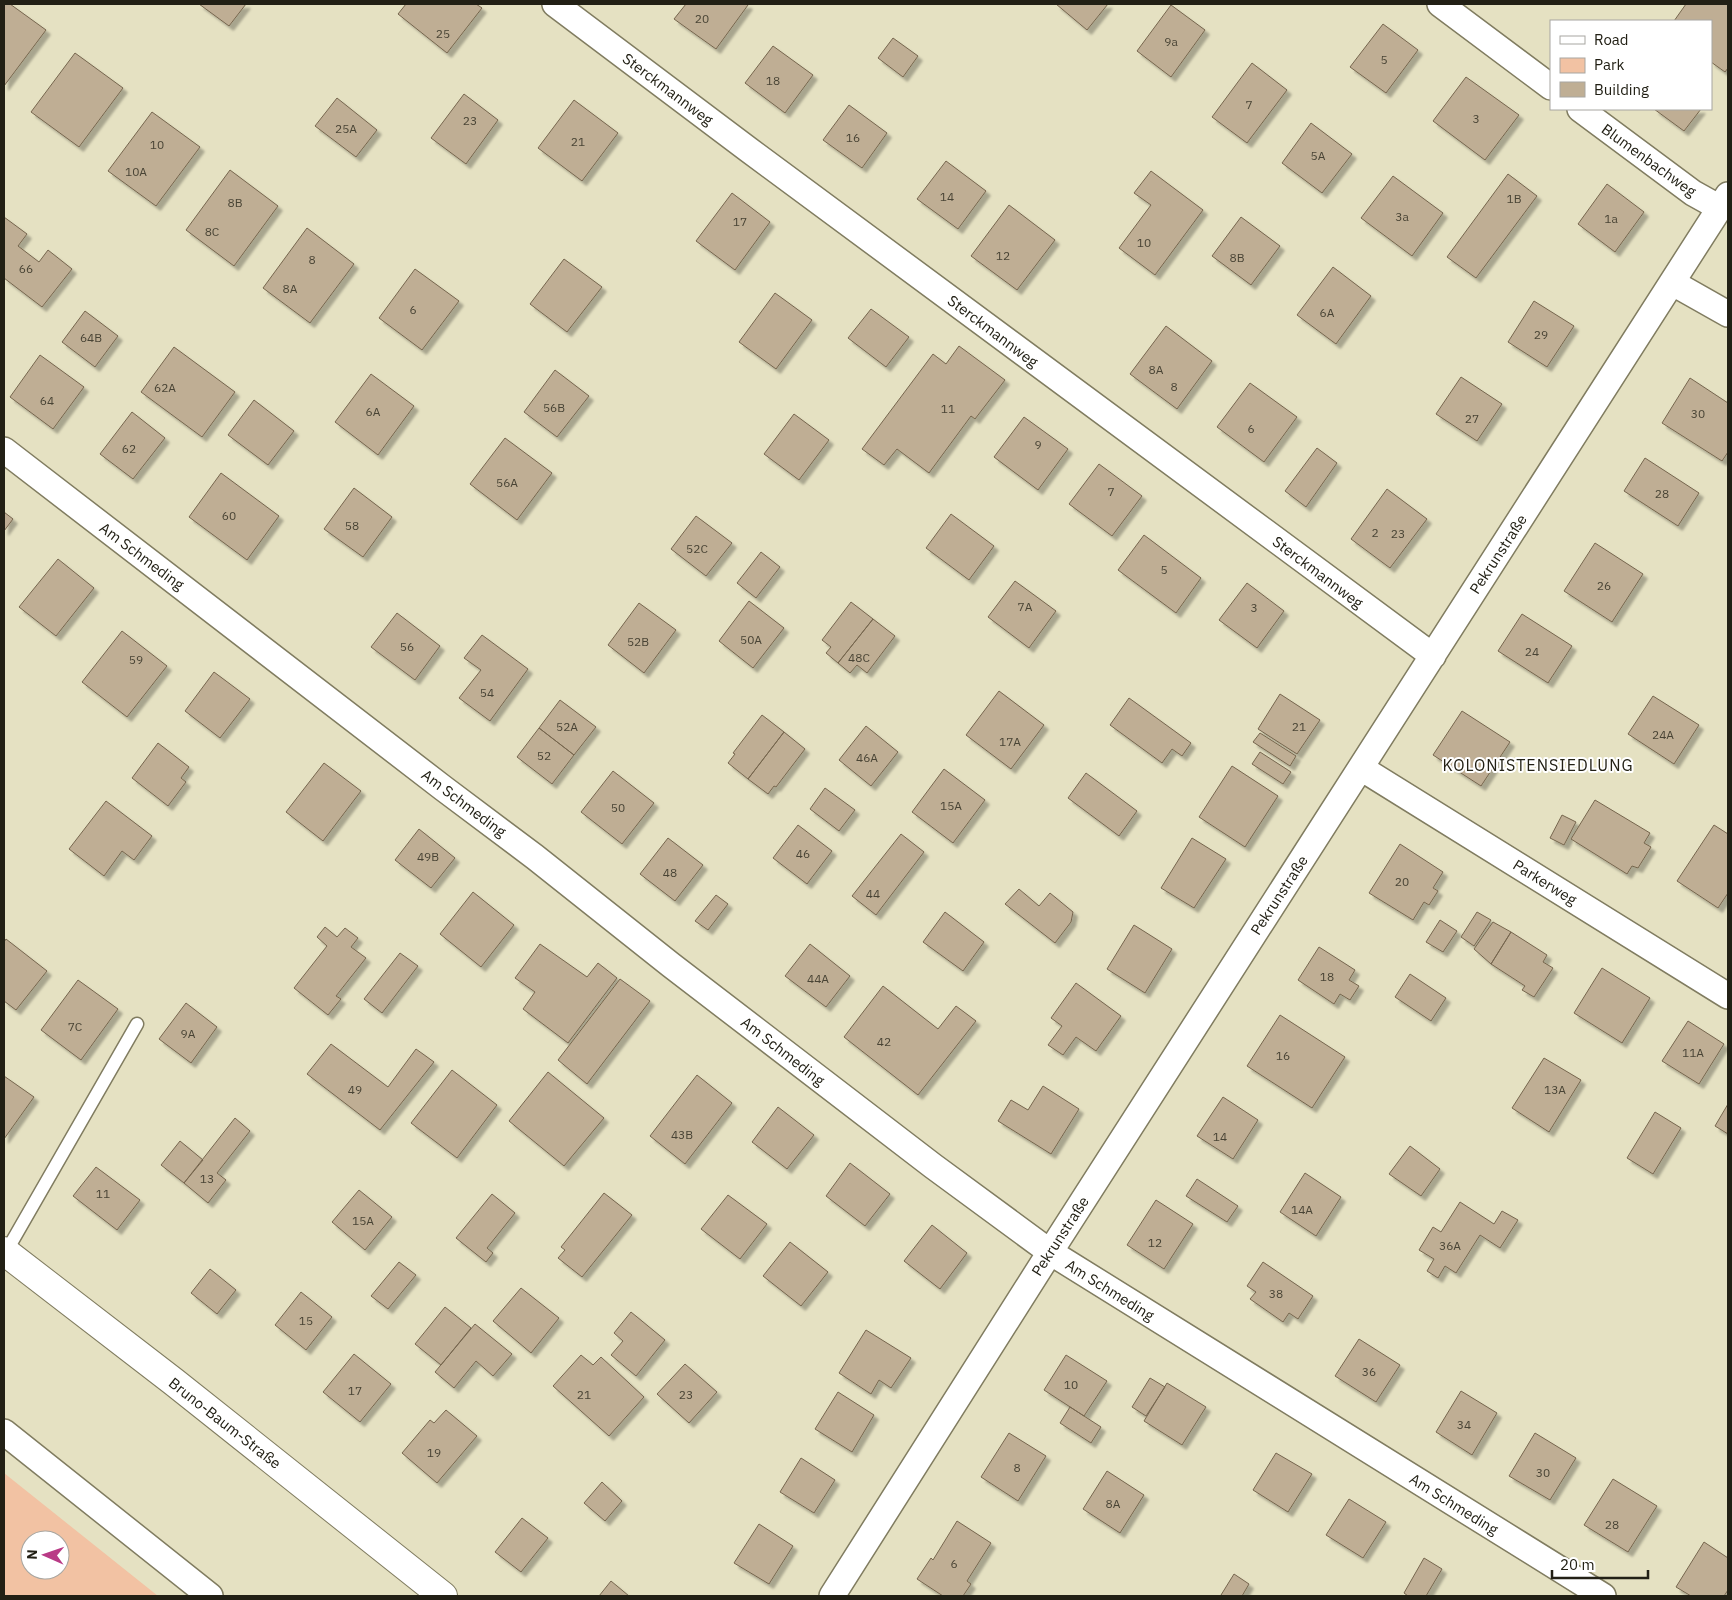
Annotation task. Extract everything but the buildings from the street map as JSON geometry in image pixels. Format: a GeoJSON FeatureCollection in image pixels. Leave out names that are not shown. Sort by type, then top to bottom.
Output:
{"type":"FeatureCollection","features":[{"type":"Feature","properties":{"kind":"street","name":"Sterckmannweg"},"geometry":{"type":"LineString","coordinates":[[555,4],[1432,656]]}},
{"type":"Feature","properties":{"kind":"street"},"geometry":{"type":"LineString","coordinates":[[1440,4],[1550,86]]}},
{"type":"Feature","properties":{"kind":"street","name":"Blumenbachweg"},"geometry":{"type":"LineString","coordinates":[[1581,110],[1693,193],[1724,202]]}},
{"type":"Feature","properties":{"kind":"street","name":"Pekrunstraße"},"geometry":{"type":"LineString","coordinates":[[832,1596],[1050,1252],[1724,202]]}},
{"type":"Feature","properties":{"kind":"street"},"geometry":{"type":"LineString","coordinates":[[1673,283],[1728,314]]}},
{"type":"Feature","properties":{"kind":"street","name":"Am Schmeding"},"geometry":{"type":"LineString","coordinates":[[4,450],[535,857],[671,966],[933,1166],[1050,1252],[1603,1596]]}},
{"type":"Feature","properties":{"kind":"street","name":"Parkerweg"},"geometry":{"type":"LineString","coordinates":[[1361,768],[1728,996]]}},
{"type":"Feature","properties":{"kind":"street","name":"Bruno-Baum-Straße"},"geometry":{"type":"LineString","coordinates":[[4,1253],[181,1388],[443,1596]]}},
{"type":"Feature","properties":{"kind":"street"},"geometry":{"type":"LineString","coordinates":[[4,1432],[210,1596]]}},
{"type":"Feature","properties":{"kind":"lane"},"geometry":{"type":"LineString","coordinates":[[4,1253],[137,1024]]}},
{"type":"Feature","properties":{"kind":"green space"},"geometry":{"type":"Polygon","coordinates":[[[4,1473],[158,1596],[4,1596],[4,1473]]]}},
{"type":"Feature","properties":{"kind":"district","name":"KOLONISTENSIEDLUNG"},"geometry":{"type":"Point","coordinates":[1538,765]}}]}
